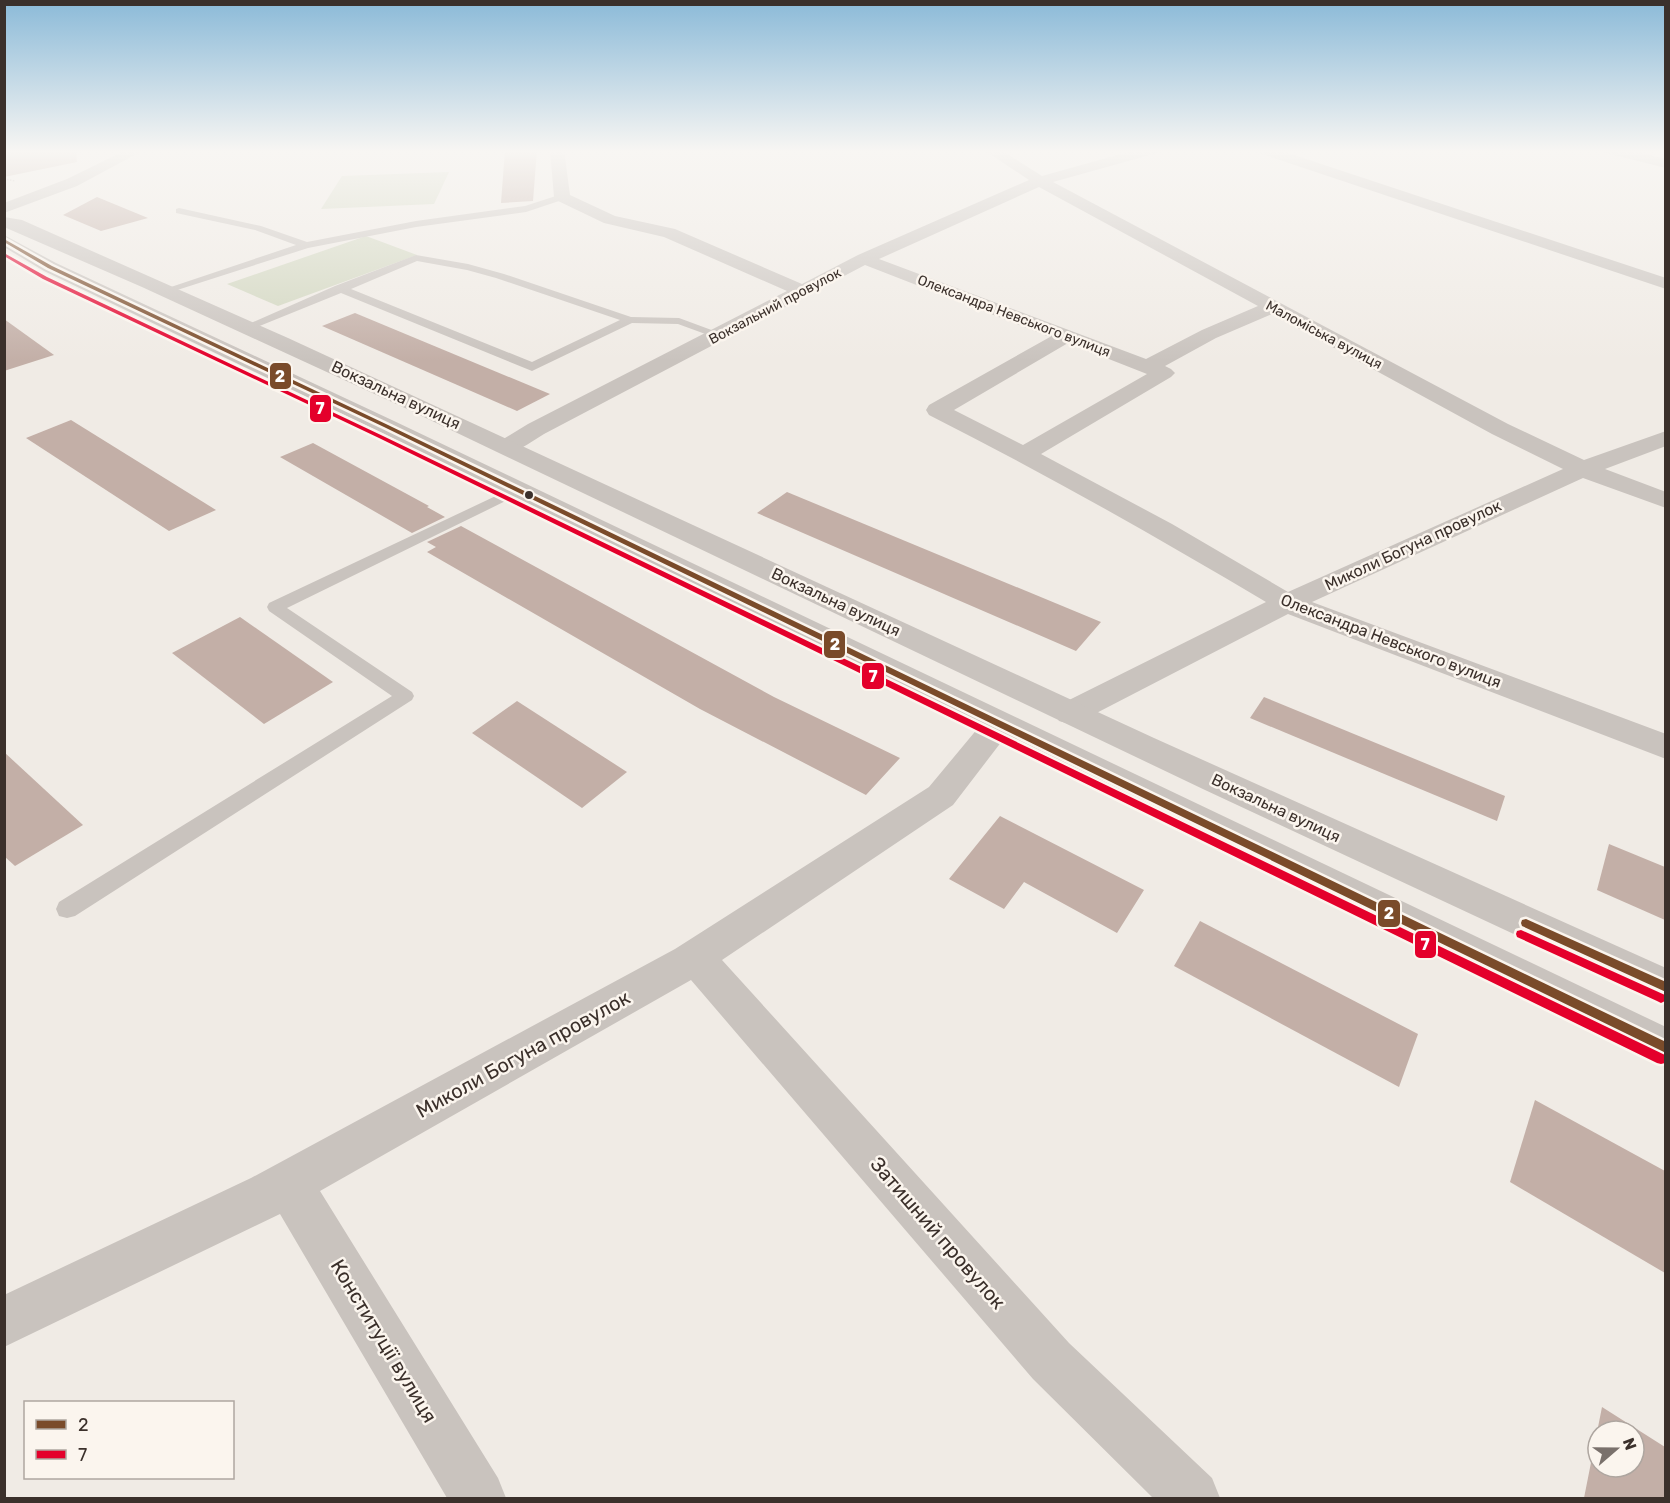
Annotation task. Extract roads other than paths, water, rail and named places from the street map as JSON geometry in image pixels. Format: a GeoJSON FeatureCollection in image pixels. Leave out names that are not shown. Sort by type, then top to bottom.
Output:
{"type":"FeatureCollection","features":[{"type":"Feature","properties":{"kind":"street"},"geometry":{"type":"LineString","coordinates":[[611,220],[669,233],[802,291]]}},
{"type":"Feature","properties":{"kind":"street","name":"Вокзальний провулок"},"geometry":{"type":"LineString","coordinates":[[508,446],[536,429],[864,259],[952,220]]}},
{"type":"Feature","properties":{"kind":"street","name":"Маломіська вулиця"},"geometry":{"type":"LineString","coordinates":[[1112,220],[1500,429],[1583,469],[1665,501]]}},
{"type":"Feature","properties":{"kind":"street"},"geometry":{"type":"LineString","coordinates":[[1472,220],[1665,285]]}},
{"type":"Feature","properties":{"kind":"street","name":"Вокзальна вулиця"},"geometry":{"type":"LineString","coordinates":[[4,222],[16,224],[167,290],[508,446],[1070,713],[1665,987]]}},
{"type":"Feature","properties":{"kind":"street","name":"Вокзальна вулиця"},"geometry":{"type":"LineString","coordinates":[[4,240],[50,267],[517,490],[1665,1048]]}},
{"type":"Feature","properties":{"kind":"street","name":"Олександра Невського вулиця"},"geometry":{"type":"LineString","coordinates":[[864,259],[1155,370]]}},
{"type":"Feature","properties":{"kind":"street"},"geometry":{"type":"LineString","coordinates":[[1024,454],[1209,334],[1272,307]]}},
{"type":"Feature","properties":{"kind":"street","name":"Олександра Невського вулиця"},"geometry":{"type":"LineString","coordinates":[[1066,336],[937,410],[1024,454],[1163,530],[1287,603],[1665,747]]}},
{"type":"Feature","properties":{"kind":"street","name":"Миколи Богуна провулок"},"geometry":{"type":"LineString","coordinates":[[1070,713],[1287,603],[1583,469],[1665,438]]}},
{"type":"Feature","properties":{"kind":"street","name":"Миколи Богуна провулок"},"geometry":{"type":"LineString","coordinates":[[4,1322],[289,1184],[695,957],[941,796],[999,724]]}},
{"type":"Feature","properties":{"kind":"street","name":"Затишний провулок"},"geometry":{"type":"LineString","coordinates":[[695,957],[1051,1361],[1192,1498]]}},
{"type":"Feature","properties":{"kind":"street","name":"Конституції вулиця"},"geometry":{"type":"LineString","coordinates":[[289,1184],[478,1498]]}},
{"type":"Feature","properties":{"kind":"lane"},"geometry":{"type":"LineString","coordinates":[[221,220],[258,228],[306,244]]}},
{"type":"Feature","properties":{"kind":"lane"},"geometry":{"type":"LineString","coordinates":[[167,290],[306,244],[444,220]]}},
{"type":"Feature","properties":{"kind":"lane"},"geometry":{"type":"LineString","coordinates":[[248,327],[416,258],[479,270],[538,287],[630,320],[680,321],[719,335]]}},
{"type":"Feature","properties":{"kind":"lane"},"geometry":{"type":"LineString","coordinates":[[339,288],[532,367],[630,320]]}},
{"type":"Feature","properties":{"kind":"lane"},"geometry":{"type":"LineString","coordinates":[[67,909],[405,696],[275,607],[517,490]]}}]}
